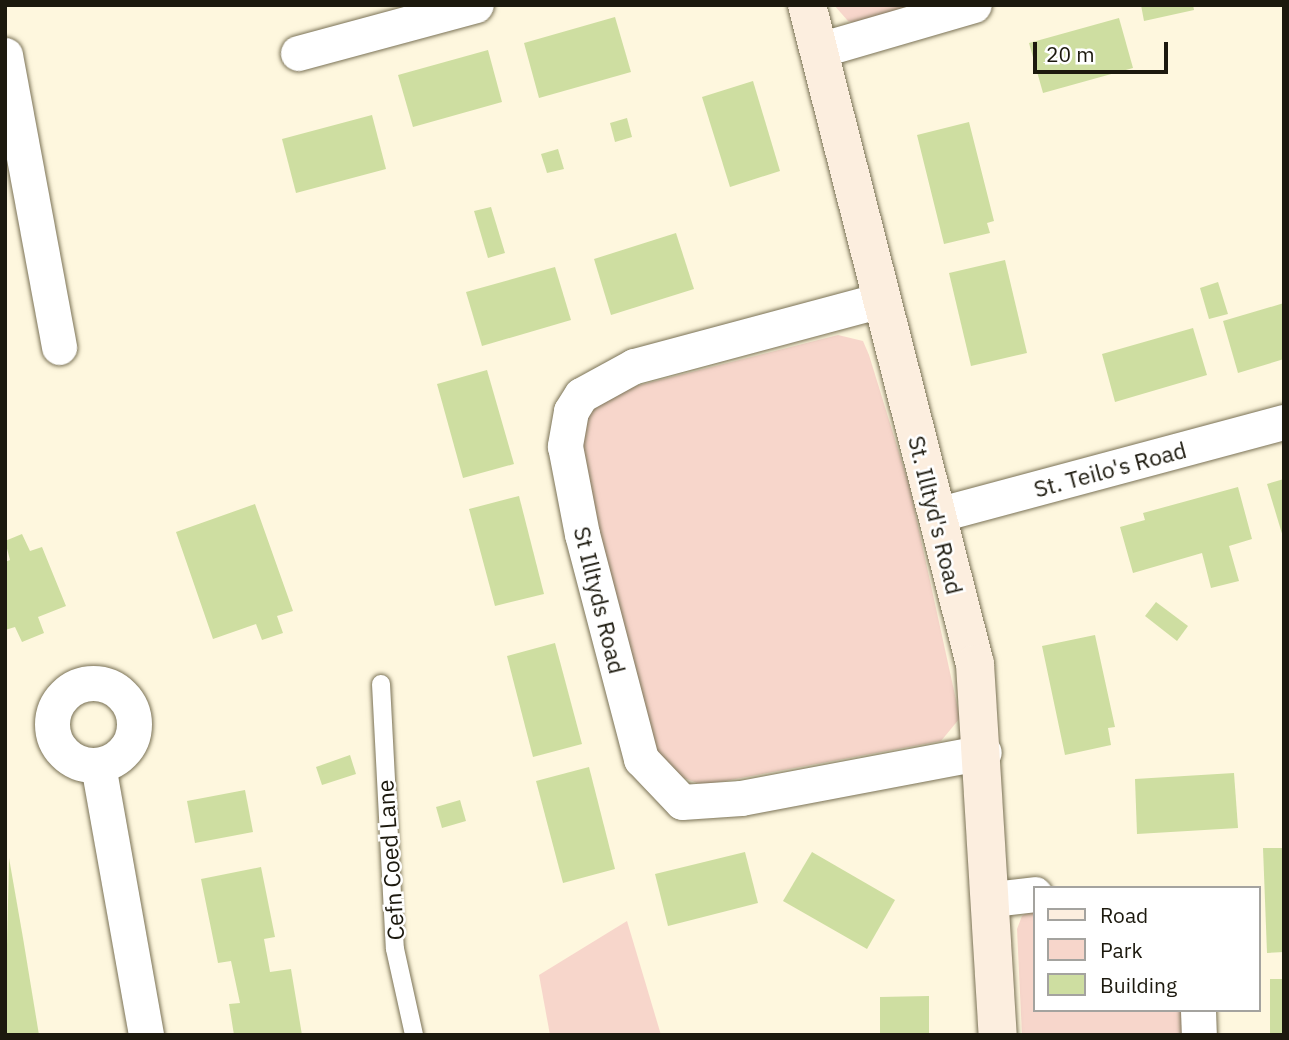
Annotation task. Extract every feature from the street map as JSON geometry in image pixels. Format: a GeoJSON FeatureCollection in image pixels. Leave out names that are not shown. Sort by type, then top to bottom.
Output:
{"type":"FeatureCollection","features":[{"type":"Feature","properties":{"kind":"street"},"geometry":{"type":"LineString","coordinates":[[298,53],[476,5]]}},
{"type":"Feature","properties":{"kind":"street","name":"St. Illtyd's Road"},"geometry":{"type":"LineString","coordinates":[[807,5],[975,664],[984,752],[998,1035]]}},
{"type":"Feature","properties":{"kind":"street"},"geometry":{"type":"LineString","coordinates":[[819,50],[974,5]]}},
{"type":"Feature","properties":{"kind":"street"},"geometry":{"type":"LineString","coordinates":[[5,55],[59,347]]}},
{"type":"Feature","properties":{"kind":"street","name":"St Illtyds Road"},"geometry":{"type":"LineString","coordinates":[[881,300],[634,366],[581,395],[571,411],[565,446],[582,534],[640,759],[682,802],[741,797],[984,752]]}},
{"type":"Feature","properties":{"kind":"street","name":"St. Teilo's Road"},"geometry":{"type":"LineString","coordinates":[[936,515],[1284,422]]}},
{"type":"Feature","properties":{"kind":"street"},"geometry":{"type":"LineString","coordinates":[[98,765],[146,1035]]}},
{"type":"Feature","properties":{"kind":"street"},"geometry":{"type":"LineString","coordinates":[[992,899],[1034,894]]}},
{"type":"Feature","properties":{"kind":"street"},"geometry":{"type":"LineString","coordinates":[[1198,1012],[1199,1035]]}},
{"type":"Feature","properties":{"kind":"lane","name":"Cefn Coed Lane"},"geometry":{"type":"LineString","coordinates":[[381,684],[395,949],[414,1035]]}},
{"type":"Feature","properties":{"kind":"green space"},"geometry":{"type":"Polygon","coordinates":[[[834,5],[917,5],[862,25],[848,21],[834,5]]]}},
{"type":"Feature","properties":{"kind":"green space"},"geometry":{"type":"Polygon","coordinates":[[[838,335],[863,341],[869,355],[909,485],[960,718],[941,741],[703,785],[678,776],[658,756],[581,461],[582,428],[597,403],[624,389],[838,335]]]}},
{"type":"Feature","properties":{"kind":"green space"},"geometry":{"type":"Polygon","coordinates":[[[1034,908],[1034,1012],[1184,1012],[1185,1035],[1022,1035],[1017,929],[1022,916],[1034,908]]]}},
{"type":"Feature","properties":{"kind":"green space"},"geometry":{"type":"Polygon","coordinates":[[[627,921],[661,1035],[550,1035],[539,975],[627,921]]]}},
{"type":"Feature","properties":{"kind":"building"},"geometry":{"type":"Polygon","coordinates":[[[1141,5],[1193,5],[1194,10],[1144,21],[1141,5]]]}},
{"type":"Feature","properties":{"kind":"building"},"geometry":{"type":"Polygon","coordinates":[[[615,17],[631,72],[539,98],[524,43],[615,17]]]}},
{"type":"Feature","properties":{"kind":"building"},"geometry":{"type":"Polygon","coordinates":[[[1119,18],[1133,68],[1043,93],[1029,43],[1119,18]]]}},
{"type":"Feature","properties":{"kind":"building"},"geometry":{"type":"Polygon","coordinates":[[[488,50],[502,102],[413,127],[398,75],[488,50]]]}},
{"type":"Feature","properties":{"kind":"building"},"geometry":{"type":"Polygon","coordinates":[[[753,81],[780,171],[730,187],[702,97],[753,81]]]}},
{"type":"Feature","properties":{"kind":"building"},"geometry":{"type":"Polygon","coordinates":[[[372,115],[386,169],[296,193],[282,139],[372,115]]]}},
{"type":"Feature","properties":{"kind":"building"},"geometry":{"type":"Polygon","coordinates":[[[627,118],[632,137],[615,142],[610,123],[627,118]]]}},
{"type":"Feature","properties":{"kind":"building"},"geometry":{"type":"Polygon","coordinates":[[[969,122],[994,221],[987,223],[990,233],[944,244],[917,135],[969,122]]]}},
{"type":"Feature","properties":{"kind":"building"},"geometry":{"type":"Polygon","coordinates":[[[558,149],[564,169],[547,173],[541,154],[558,149]]]}},
{"type":"Feature","properties":{"kind":"building"},"geometry":{"type":"Polygon","coordinates":[[[491,207],[505,253],[488,258],[474,211],[491,207]]]}},
{"type":"Feature","properties":{"kind":"building"},"geometry":{"type":"Polygon","coordinates":[[[676,233],[694,289],[611,315],[594,259],[676,233]]]}},
{"type":"Feature","properties":{"kind":"building"},"geometry":{"type":"Polygon","coordinates":[[[1005,260],[1027,353],[971,366],[949,273],[1005,260]]]}},
{"type":"Feature","properties":{"kind":"building"},"geometry":{"type":"Polygon","coordinates":[[[555,267],[571,320],[482,346],[466,292],[555,267]]]}},
{"type":"Feature","properties":{"kind":"building"},"geometry":{"type":"Polygon","coordinates":[[[1218,282],[1228,314],[1209,319],[1200,288],[1218,282]]]}},
{"type":"Feature","properties":{"kind":"building"},"geometry":{"type":"Polygon","coordinates":[[[1284,303],[1284,359],[1238,373],[1223,321],[1284,303]]]}},
{"type":"Feature","properties":{"kind":"building"},"geometry":{"type":"Polygon","coordinates":[[[1193,328],[1207,375],[1115,402],[1102,354],[1193,328]]]}},
{"type":"Feature","properties":{"kind":"building"},"geometry":{"type":"Polygon","coordinates":[[[487,370],[514,464],[463,478],[437,384],[487,370]]]}},
{"type":"Feature","properties":{"kind":"building"},"geometry":{"type":"Polygon","coordinates":[[[1284,479],[1284,536],[1283,537],[1267,484],[1284,479]]]}},
{"type":"Feature","properties":{"kind":"building"},"geometry":{"type":"Polygon","coordinates":[[[1238,487],[1252,539],[1229,546],[1239,581],[1211,588],[1202,553],[1133,573],[1120,527],[1145,520],[1143,513],[1238,487]]]}},
{"type":"Feature","properties":{"kind":"building"},"geometry":{"type":"Polygon","coordinates":[[[519,496],[544,594],[495,606],[469,509],[519,496]]]}},
{"type":"Feature","properties":{"kind":"building"},"geometry":{"type":"Polygon","coordinates":[[[255,504],[293,611],[277,616],[283,633],[262,640],[256,624],[213,639],[176,532],[255,504]]]}},
{"type":"Feature","properties":{"kind":"building"},"geometry":{"type":"Polygon","coordinates":[[[22,534],[30,551],[42,547],[66,606],[38,617],[44,633],[22,642],[15,627],[5,630],[5,562],[10,560],[5,541],[22,534]]]}},
{"type":"Feature","properties":{"kind":"building"},"geometry":{"type":"Polygon","coordinates":[[[1156,602],[1188,626],[1177,641],[1145,616],[1156,602]]]}},
{"type":"Feature","properties":{"kind":"building"},"geometry":{"type":"Polygon","coordinates":[[[1095,635],[1115,727],[1108,728],[1111,745],[1065,755],[1042,646],[1095,635]]]}},
{"type":"Feature","properties":{"kind":"building"},"geometry":{"type":"Polygon","coordinates":[[[555,643],[582,744],[533,757],[507,656],[555,643]]]}},
{"type":"Feature","properties":{"kind":"building"},"geometry":{"type":"Polygon","coordinates":[[[350,755],[356,774],[322,785],[316,767],[350,755]]]}},
{"type":"Feature","properties":{"kind":"building"},"geometry":{"type":"Polygon","coordinates":[[[589,767],[615,869],[563,883],[536,781],[589,767]]]}},
{"type":"Feature","properties":{"kind":"building"},"geometry":{"type":"Polygon","coordinates":[[[1234,773],[1238,828],[1137,834],[1135,779],[1234,773]]]}},
{"type":"Feature","properties":{"kind":"building"},"geometry":{"type":"Polygon","coordinates":[[[245,790],[253,832],[195,843],[187,801],[245,790]]]}},
{"type":"Feature","properties":{"kind":"building"},"geometry":{"type":"Polygon","coordinates":[[[460,800],[466,821],[442,828],[436,807],[460,800]]]}},
{"type":"Feature","properties":{"kind":"building"},"geometry":{"type":"Polygon","coordinates":[[[1263,848],[1284,848],[1284,952],[1267,953],[1263,848]]]}},
{"type":"Feature","properties":{"kind":"building"},"geometry":{"type":"Polygon","coordinates":[[[745,852],[758,903],[668,926],[655,874],[745,852]]]}},
{"type":"Feature","properties":{"kind":"building"},"geometry":{"type":"Polygon","coordinates":[[[812,852],[895,900],[867,949],[783,901],[812,852]]]}},
{"type":"Feature","properties":{"kind":"building"},"geometry":{"type":"Polygon","coordinates":[[[9,858],[23,938],[39,1035],[5,1035],[9,858]]]}},
{"type":"Feature","properties":{"kind":"building"},"geometry":{"type":"Polygon","coordinates":[[[261,867],[275,937],[264,939],[270,972],[291,969],[302,1035],[234,1035],[229,1004],[240,1003],[231,961],[218,963],[201,879],[261,867]]]}},
{"type":"Feature","properties":{"kind":"building"},"geometry":{"type":"Polygon","coordinates":[[[1270,979],[1284,979],[1284,1035],[1270,1035],[1270,979]]]}},
{"type":"Feature","properties":{"kind":"building"},"geometry":{"type":"Polygon","coordinates":[[[929,996],[929,1035],[880,1035],[880,997],[929,996]]]}}]}
